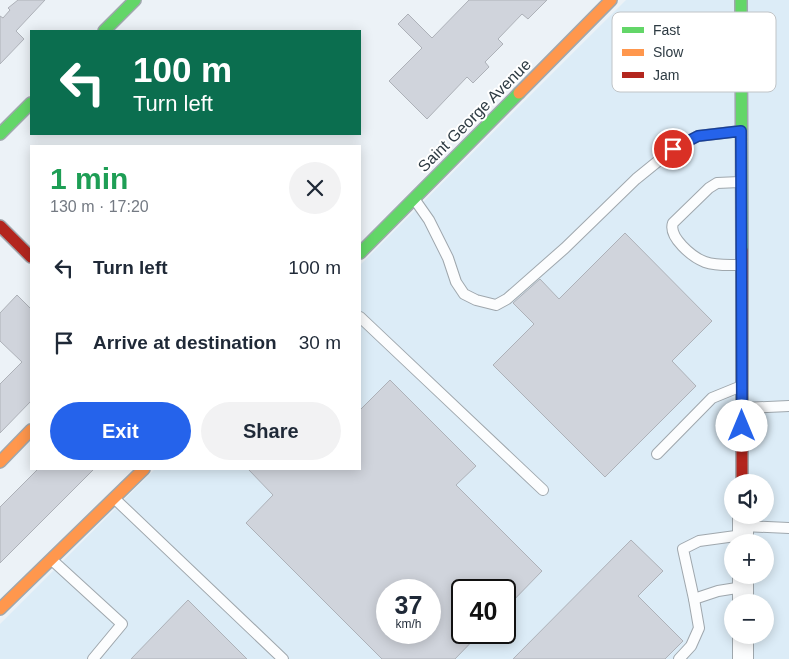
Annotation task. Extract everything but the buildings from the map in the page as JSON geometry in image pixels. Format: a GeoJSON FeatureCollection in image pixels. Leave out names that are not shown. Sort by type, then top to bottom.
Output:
{"type":"FeatureCollection","features":[{"type":"Feature","properties":{"kind":"street"},"geometry":{"type":"LineString","coordinates":[[105,30],[135,0]]}},
{"type":"Feature","properties":{"kind":"street","name":"Saint George Avenue"},"geometry":{"type":"LineString","coordinates":[[361,252],[611,0]]}},
{"type":"Feature","properties":{"kind":"street"},"geometry":{"type":"LineString","coordinates":[[741,92],[742,474]]}},
{"type":"Feature","properties":{"kind":"street"},"geometry":{"type":"LineString","coordinates":[[0,134],[30,104]]}},
{"type":"Feature","properties":{"kind":"street"},"geometry":{"type":"LineString","coordinates":[[0,226],[30,256]]}},
{"type":"Feature","properties":{"kind":"street"},"geometry":{"type":"LineString","coordinates":[[0,462],[30,431]]}},
{"type":"Feature","properties":{"kind":"street"},"geometry":{"type":"LineString","coordinates":[[0,609],[143,470]]}},
{"type":"Feature","properties":{"kind":"street"},"geometry":{"type":"LineString","coordinates":[[743,644],[743,659]]}},
{"type":"Feature","properties":{"kind":"lane"},"geometry":{"type":"LineString","coordinates":[[414,199],[430,220],[448,258],[456,282],[464,294],[476,300],[496,305],[507,299],[636,179],[673,149],[698,136],[741,131]]}},
{"type":"Feature","properties":{"kind":"lane"},"geometry":{"type":"LineString","coordinates":[[741,182],[718,183],[709,188],[673,223],[671,228],[679,243],[702,261],[719,265],[742,265]]}},
{"type":"Feature","properties":{"kind":"lane"},"geometry":{"type":"LineString","coordinates":[[361,318],[543,490]]}},
{"type":"Feature","properties":{"kind":"lane"},"geometry":{"type":"LineString","coordinates":[[657,454],[712,398],[742,386]]}},
{"type":"Feature","properties":{"kind":"lane"},"geometry":{"type":"LineString","coordinates":[[742,408],[789,406]]}},
{"type":"Feature","properties":{"kind":"lane"},"geometry":{"type":"LineString","coordinates":[[114,498],[283,659]]}},
{"type":"Feature","properties":{"kind":"lane"},"geometry":{"type":"LineString","coordinates":[[679,659],[691,646],[699,628],[682,549],[698,541],[743,530],[789,528]]}},
{"type":"Feature","properties":{"kind":"lane"},"geometry":{"type":"LineString","coordinates":[[51,560],[122,624],[93,659]]}},
{"type":"Feature","properties":{"kind":"lane"},"geometry":{"type":"LineString","coordinates":[[694,599],[718,591],[743,588]]}},
{"type":"Feature","properties":{"kind":"shaded area"},"geometry":{"type":"Polygon","coordinates":[[[626,0],[789,0],[789,659],[0,659],[0,624],[154,470],[361,470],[361,264],[612,14],[612,92],[776,92],[776,12],[614,12],[626,0]]]}},
{"type":"Feature","properties":{"kind":"traffic: fast"},"geometry":{"type":"LineString","coordinates":[[105,30],[135,0]]}},
{"type":"Feature","properties":{"kind":"traffic: fast"},"geometry":{"type":"LineString","coordinates":[[741,0],[741,12]]}},
{"type":"Feature","properties":{"kind":"traffic: fast"},"geometry":{"type":"LineString","coordinates":[[741,92],[742,250]]}},
{"type":"Feature","properties":{"kind":"traffic: fast"},"geometry":{"type":"LineString","coordinates":[[361,252],[519,93]]}},
{"type":"Feature","properties":{"kind":"traffic: fast"},"geometry":{"type":"LineString","coordinates":[[0,134],[30,104]]}},
{"type":"Feature","properties":{"kind":"traffic: slow"},"geometry":{"type":"LineString","coordinates":[[519,93],[611,0]]}},
{"type":"Feature","properties":{"kind":"traffic: slow"},"geometry":{"type":"LineString","coordinates":[[0,462],[30,431]]}},
{"type":"Feature","properties":{"kind":"traffic: slow"},"geometry":{"type":"LineString","coordinates":[[0,609],[143,470]]}},
{"type":"Feature","properties":{"kind":"traffic: jam"},"geometry":{"type":"LineString","coordinates":[[0,226],[30,256]]}},
{"type":"Feature","properties":{"kind":"traffic: jam"},"geometry":{"type":"LineString","coordinates":[[742,250],[742,474]]}},
{"type":"Feature","properties":{"kind":"route"},"geometry":{"type":"LineString","coordinates":[[673,149],[698,136],[716,132],[741,131],[742,426]]}}]}
